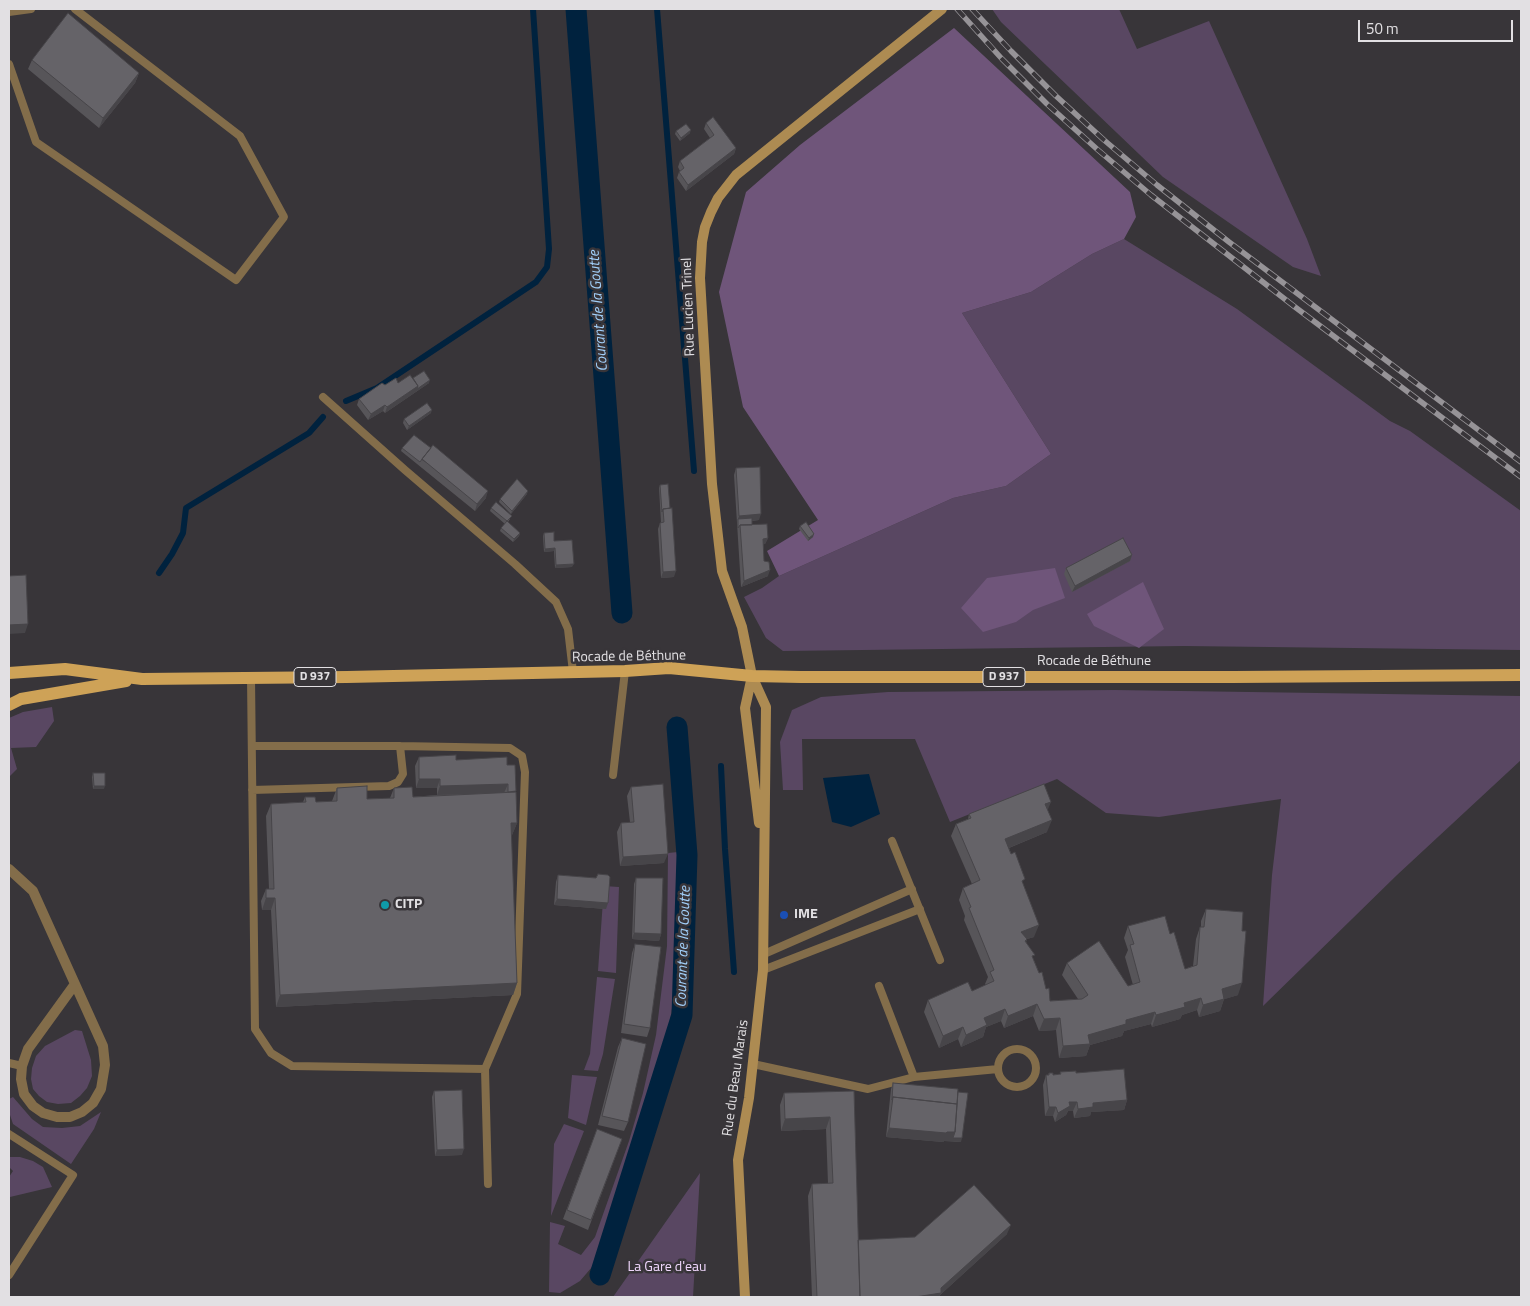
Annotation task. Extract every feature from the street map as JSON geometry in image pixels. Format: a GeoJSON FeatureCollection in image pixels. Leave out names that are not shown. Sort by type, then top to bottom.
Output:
{"type":"FeatureCollection","features":[{"type":"Feature","properties":{"kind":"main road","name":"Rocade de Béthune"},"geometry":{"type":"LineString","coordinates":[[251,678],[625,671],[669,668],[752,676],[801,677],[1234,678],[1521,675]]}},
{"type":"Feature","properties":{"kind":"main road","name":"D 937"},"geometry":{"type":"LineString","coordinates":[[9,673],[65,669],[142,679],[251,678]]}},
{"type":"Feature","properties":{"kind":"main road","name":"D 937"},"geometry":{"type":"LineString","coordinates":[[9,705],[21,699],[56,692],[142,679]]}},
{"type":"Feature","properties":{"kind":"street","name":"Rue Lucien Trinel"},"geometry":{"type":"LineString","coordinates":[[752,676],[742,627],[722,571],[712,484],[700,278],[705,227],[718,198],[736,175],[942,9]]}},
{"type":"Feature","properties":{"kind":"street","name":"Rue du Beau Marais"},"geometry":{"type":"LineString","coordinates":[[752,676],[745,708],[764,862]]}},
{"type":"Feature","properties":{"kind":"street","name":"Rue du Beau Marais"},"geometry":{"type":"LineString","coordinates":[[745,1297],[738,1160],[749,1098],[763,970],[767,734],[766,707],[752,676]]}},
{"type":"Feature","properties":{"kind":"street"},"geometry":{"type":"LineString","coordinates":[[9,869],[33,891],[75,984],[103,1046],[105,1065],[101,1089],[93,1103],[82,1112],[70,1117],[57,1117],[44,1113],[33,1106],[24,1094],[21,1079],[22,1066],[28,1049],[75,984]]}},
{"type":"Feature","properties":{"kind":"lane"},"geometry":{"type":"LineString","coordinates":[[9,12],[31,9]]}},
{"type":"Feature","properties":{"kind":"lane"},"geometry":{"type":"LineString","coordinates":[[9,64],[36,142],[236,280],[284,217],[240,136],[75,9]]}},
{"type":"Feature","properties":{"kind":"lane"},"geometry":{"type":"LineString","coordinates":[[323,397],[556,602],[568,629],[573,672]]}},
{"type":"Feature","properties":{"kind":"lane"},"geometry":{"type":"LineString","coordinates":[[613,775],[625,671]]}},
{"type":"Feature","properties":{"kind":"lane"},"geometry":{"type":"LineString","coordinates":[[251,678],[255,1029],[271,1053],[292,1066],[486,1069]]}},
{"type":"Feature","properties":{"kind":"lane"},"geometry":{"type":"LineString","coordinates":[[252,746],[510,748],[522,756],[525,772],[518,994],[486,1069],[488,1184]]}},
{"type":"Feature","properties":{"kind":"lane"},"geometry":{"type":"LineString","coordinates":[[252,790],[389,786],[398,782],[402,774],[400,746]]}},
{"type":"Feature","properties":{"kind":"lane"},"geometry":{"type":"LineString","coordinates":[[892,841],[940,960]]}},
{"type":"Feature","properties":{"kind":"lane"},"geometry":{"type":"LineString","coordinates":[[764,954],[912,890]]}},
{"type":"Feature","properties":{"kind":"lane"},"geometry":{"type":"LineString","coordinates":[[763,970],[920,909]]}},
{"type":"Feature","properties":{"kind":"lane"},"geometry":{"type":"LineString","coordinates":[[879,986],[914,1077]]}},
{"type":"Feature","properties":{"kind":"lane"},"geometry":{"type":"LineString","coordinates":[[1017,1048],[1030,1054],[1036,1065],[1036,1072],[1030,1082],[1017,1087],[1005,1083],[999,1075],[998,1069],[998,1062],[1005,1052],[1017,1048]]}},
{"type":"Feature","properties":{"kind":"lane"},"geometry":{"type":"LineString","coordinates":[[9,1063],[22,1066]]}},
{"type":"Feature","properties":{"kind":"lane"},"geometry":{"type":"LineString","coordinates":[[753,1064],[868,1089],[914,1077],[998,1069]]}},
{"type":"Feature","properties":{"kind":"lane"},"geometry":{"type":"LineString","coordinates":[[9,1134],[73,1175],[9,1275]]}},
{"type":"Feature","properties":{"kind":"green space"},"geometry":{"type":"Polygon","coordinates":[[[992,9],[1119,9],[1137,49],[1209,21],[1307,239],[1321,276],[1293,267],[1163,177],[1001,22],[992,9]]]}},
{"type":"Feature","properties":{"kind":"green space"},"geometry":{"type":"Polygon","coordinates":[[[1124,239],[1237,309],[1390,421],[1410,431],[1521,511],[1521,650],[1184,646],[783,651],[766,638],[744,597],[762,588],[779,576],[953,498],[1006,486],[1051,454],[962,313],[1031,292],[1092,254],[1124,239]]]}},
{"type":"Feature","properties":{"kind":"green space"},"geometry":{"type":"Polygon","coordinates":[[[1114,690],[1521,696],[1521,760],[1397,875],[1263,1006],[1272,875],[1281,799],[1159,817],[1106,813],[1057,779],[950,822],[915,739],[802,739],[803,790],[783,790],[780,742],[792,710],[821,697],[888,692],[1114,690]]]}},
{"type":"Feature","properties":{"kind":"green space"},"geometry":{"type":"Polygon","coordinates":[[[52,707],[54,721],[36,747],[11,748],[17,769],[9,777],[9,718],[23,712],[52,707]]]}},
{"type":"Feature","properties":{"kind":"green space"},"geometry":{"type":"Polygon","coordinates":[[[678,852],[676,980],[667,1043],[638,1149],[608,1240],[598,1260],[580,1281],[560,1293],[549,1292],[550,1222],[565,1226],[558,1244],[581,1255],[595,1237],[629,1141],[643,1093],[656,1035],[667,946],[668,853],[678,852]]]}},
{"type":"Feature","properties":{"kind":"green space"},"geometry":{"type":"Polygon","coordinates":[[[604,886],[619,887],[616,973],[598,971],[604,886]]]}},
{"type":"Feature","properties":{"kind":"green space"},"geometry":{"type":"Polygon","coordinates":[[[597,977],[615,979],[603,1054],[598,1071],[584,1070],[590,1054],[597,977]]]}},
{"type":"Feature","properties":{"kind":"green space"},"geometry":{"type":"Polygon","coordinates":[[[75,1030],[82,1031],[91,1060],[92,1076],[87,1088],[71,1103],[58,1104],[47,1102],[33,1089],[31,1079],[32,1068],[36,1056],[45,1046],[75,1030]]]}},
{"type":"Feature","properties":{"kind":"green space"},"geometry":{"type":"Polygon","coordinates":[[[572,1075],[597,1077],[586,1125],[568,1118],[572,1075]]]}},
{"type":"Feature","properties":{"kind":"green space"},"geometry":{"type":"Polygon","coordinates":[[[13,1097],[32,1119],[43,1127],[62,1128],[80,1126],[101,1112],[94,1129],[71,1164],[13,1124],[9,1112],[9,1099],[13,1097]]]}},
{"type":"Feature","properties":{"kind":"green space"},"geometry":{"type":"Polygon","coordinates":[[[564,1124],[584,1131],[551,1216],[554,1144],[564,1124]]]}},
{"type":"Feature","properties":{"kind":"green space"},"geometry":{"type":"Polygon","coordinates":[[[9,1157],[20,1157],[33,1161],[43,1167],[52,1187],[10,1197],[9,1199],[9,1177],[13,1171],[9,1167],[9,1157]]]}},
{"type":"Feature","properties":{"kind":"green space","name":"La Gare d'eau"},"geometry":{"type":"Polygon","coordinates":[[[700,1173],[693,1297],[613,1297],[700,1173]]]}},
{"type":"Feature","properties":{"kind":"shaded area"},"geometry":{"type":"Polygon","coordinates":[[[954,28],[1130,192],[1136,217],[1124,239],[1092,254],[1031,292],[962,313],[1051,454],[1006,486],[953,498],[779,576],[767,551],[818,520],[743,407],[719,292],[746,192],[800,145],[954,28]]]}},
{"type":"Feature","properties":{"kind":"shaded area"},"geometry":{"type":"Polygon","coordinates":[[[1055,568],[1065,598],[1033,610],[1016,622],[983,632],[961,608],[987,578],[1055,568]]]}},
{"type":"Feature","properties":{"kind":"shaded area"},"geometry":{"type":"Polygon","coordinates":[[[1143,582],[1164,629],[1139,648],[1094,626],[1087,614],[1143,582]]]}},
{"type":"Feature","properties":{"kind":"water"},"geometry":{"type":"Polygon","coordinates":[[[869,774],[880,814],[851,827],[832,822],[823,778],[869,774]]]}},
{"type":"Feature","properties":{"kind":"building"},"geometry":{"type":"Polygon","coordinates":[[[68,13],[139,73],[103,118],[32,60],[68,13]]]}},
{"type":"Feature","properties":{"kind":"building"},"geometry":{"type":"Polygon","coordinates":[[[713,117],[736,148],[688,185],[679,172],[684,168],[680,161],[714,135],[706,123],[713,117]]]}},
{"type":"Feature","properties":{"kind":"building"},"geometry":{"type":"Polygon","coordinates":[[[686,124],[691,130],[681,138],[676,131],[686,124]]]}},
{"type":"Feature","properties":{"kind":"building"},"geometry":{"type":"Polygon","coordinates":[[[424,371],[430,380],[417,389],[418,386],[413,378],[424,371]]]}},
{"type":"Feature","properties":{"kind":"building"},"geometry":{"type":"Polygon","coordinates":[[[410,375],[418,386],[387,407],[385,405],[371,414],[359,399],[382,383],[385,385],[396,378],[398,383],[410,375]]]}},
{"type":"Feature","properties":{"kind":"building"},"geometry":{"type":"Polygon","coordinates":[[[427,403],[432,410],[409,426],[404,419],[427,403]]]}},
{"type":"Feature","properties":{"kind":"building"},"geometry":{"type":"Polygon","coordinates":[[[414,435],[431,448],[420,462],[402,448],[414,435]]]}},
{"type":"Feature","properties":{"kind":"building"},"geometry":{"type":"Polygon","coordinates":[[[433,445],[488,491],[477,504],[422,459],[433,445]]]}},
{"type":"Feature","properties":{"kind":"building"},"geometry":{"type":"Polygon","coordinates":[[[760,467],[761,514],[739,516],[736,468],[760,467]]]}},
{"type":"Feature","properties":{"kind":"building"},"geometry":{"type":"Polygon","coordinates":[[[517,479],[528,491],[512,511],[500,499],[517,479]]]}},
{"type":"Feature","properties":{"kind":"building"},"geometry":{"type":"Polygon","coordinates":[[[668,484],[670,508],[663,509],[662,512],[660,485],[668,484]]]}},
{"type":"Feature","properties":{"kind":"building"},"geometry":{"type":"Polygon","coordinates":[[[496,502],[512,516],[507,521],[491,508],[496,502]]]}},
{"type":"Feature","properties":{"kind":"building"},"geometry":{"type":"Polygon","coordinates":[[[672,508],[676,571],[663,572],[660,523],[664,522],[663,509],[672,508]]]}},
{"type":"Feature","properties":{"kind":"building"},"geometry":{"type":"Polygon","coordinates":[[[752,518],[752,525],[740,525],[738,528],[738,519],[752,518]]]}},
{"type":"Feature","properties":{"kind":"building"},"geometry":{"type":"Polygon","coordinates":[[[507,521],[520,533],[514,539],[501,528],[507,521]]]}},
{"type":"Feature","properties":{"kind":"building"},"geometry":{"type":"Polygon","coordinates":[[[806,522],[814,534],[809,538],[800,526],[806,522]]]}},
{"type":"Feature","properties":{"kind":"building"},"geometry":{"type":"Polygon","coordinates":[[[767,524],[768,538],[763,539],[764,561],[769,562],[770,570],[744,581],[740,525],[767,524]]]}},
{"type":"Feature","properties":{"kind":"building"},"geometry":{"type":"Polygon","coordinates":[[[554,532],[554,541],[572,540],[574,564],[556,565],[555,548],[545,549],[544,533],[554,532]]]}},
{"type":"Feature","properties":{"kind":"building"},"geometry":{"type":"Polygon","coordinates":[[[1123,538],[1132,555],[1075,586],[1066,568],[1123,538]]]}},
{"type":"Feature","properties":{"kind":"building"},"geometry":{"type":"Polygon","coordinates":[[[26,575],[28,624],[9,625],[9,576],[26,575]]]}},
{"type":"Feature","properties":{"kind":"building"},"geometry":{"type":"Polygon","coordinates":[[[456,755],[456,760],[507,757],[507,765],[515,765],[516,791],[508,792],[508,784],[440,786],[440,779],[419,779],[419,757],[456,755]]]}},
{"type":"Feature","properties":{"kind":"building"},"geometry":{"type":"Polygon","coordinates":[[[93,773],[105,773],[105,786],[94,786],[93,773]]]}},
{"type":"Feature","properties":{"kind":"building"},"geometry":{"type":"Polygon","coordinates":[[[663,784],[668,854],[623,857],[621,823],[634,822],[631,787],[663,784]]]}},
{"type":"Feature","properties":{"kind":"building"},"geometry":{"type":"Polygon","coordinates":[[[1044,784],[1051,802],[1045,804],[1052,820],[1005,839],[1011,854],[1015,852],[1025,879],[1022,881],[1039,925],[1021,932],[1035,955],[1032,956],[1039,973],[1042,972],[1046,989],[1049,988],[1050,1001],[1082,999],[1088,995],[1067,963],[1099,941],[1128,986],[1140,982],[1130,945],[1134,944],[1128,926],[1165,916],[1170,934],[1174,932],[1185,969],[1197,965],[1200,927],[1204,927],[1206,909],[1243,912],[1242,931],[1246,931],[1242,983],[1222,989],[1224,999],[1203,1005],[1201,998],[1184,1003],[1185,1007],[1156,1015],[1155,1012],[1126,1020],[1126,1024],[1088,1035],[1090,1044],[1063,1046],[1060,1018],[1044,1019],[1037,1004],[1008,1016],[1005,1009],[984,1018],[987,1025],[966,1035],[963,1027],[943,1036],[928,1000],[968,982],[972,991],[994,981],[990,972],[994,970],[963,888],[980,880],[956,824],[971,818],[969,814],[1044,784]]]}},
{"type":"Feature","properties":{"kind":"building","name":"CITP"},"geometry":{"type":"Polygon","coordinates":[[[367,786],[367,799],[394,798],[394,788],[412,787],[413,797],[516,792],[517,823],[511,823],[517,983],[280,995],[275,898],[266,898],[266,889],[274,889],[271,804],[306,802],[305,797],[315,797],[316,802],[337,801],[337,788],[367,786]]]}},
{"type":"Feature","properties":{"kind":"building"},"geometry":{"type":"Polygon","coordinates":[[[598,874],[610,877],[608,903],[557,899],[558,875],[596,878],[598,874]]]}},
{"type":"Feature","properties":{"kind":"building"},"geometry":{"type":"Polygon","coordinates":[[[636,878],[663,878],[661,934],[634,933],[636,878]]]}},
{"type":"Feature","properties":{"kind":"building"},"geometry":{"type":"Polygon","coordinates":[[[635,944],[661,947],[650,1028],[624,1024],[635,944]]]}},
{"type":"Feature","properties":{"kind":"building"},"geometry":{"type":"Polygon","coordinates":[[[622,1038],[646,1044],[628,1122],[602,1116],[622,1038]]]}},
{"type":"Feature","properties":{"kind":"building"},"geometry":{"type":"Polygon","coordinates":[[[1124,1069],[1127,1100],[1093,1103],[1093,1107],[1078,1109],[1077,1102],[1069,1102],[1070,1106],[1058,1113],[1056,1107],[1049,1107],[1046,1075],[1049,1075],[1049,1073],[1053,1073],[1053,1075],[1061,1074],[1060,1072],[1076,1071],[1076,1073],[1124,1069]]]}},
{"type":"Feature","properties":{"kind":"building"},"geometry":{"type":"Polygon","coordinates":[[[893,1083],[958,1089],[957,1104],[893,1097],[892,1100],[893,1083]]]}},
{"type":"Feature","properties":{"kind":"building"},"geometry":{"type":"Polygon","coordinates":[[[462,1090],[464,1149],[437,1150],[434,1091],[462,1090]]]}},
{"type":"Feature","properties":{"kind":"building"},"geometry":{"type":"Polygon","coordinates":[[[854,1091],[860,1297],[817,1297],[812,1184],[833,1183],[830,1117],[785,1119],[784,1093],[854,1091]]]}},
{"type":"Feature","properties":{"kind":"building"},"geometry":{"type":"Polygon","coordinates":[[[958,1092],[968,1093],[962,1138],[953,1138],[955,1132],[958,1092]]]}},
{"type":"Feature","properties":{"kind":"building"},"geometry":{"type":"Polygon","coordinates":[[[893,1097],[957,1104],[955,1132],[946,1133],[889,1128],[893,1097]]]}},
{"type":"Feature","properties":{"kind":"building"},"geometry":{"type":"Polygon","coordinates":[[[597,1129],[622,1139],[591,1220],[567,1210],[597,1129]]]}},
{"type":"Feature","properties":{"kind":"building"},"geometry":{"type":"Polygon","coordinates":[[[974,1185],[1011,1225],[941,1288],[941,1293],[915,1297],[860,1297],[858,1240],[915,1237],[974,1185]]]}},
{"type":"Feature","properties":{"kind":"waterway"},"geometry":{"type":"LineString","coordinates":[[346,401],[377,388],[536,282],[547,267],[549,249],[533,9]]}},
{"type":"Feature","properties":{"kind":"waterway","name":"Courant de la Goutte"},"geometry":{"type":"LineString","coordinates":[[576,9],[622,613]]}},
{"type":"Feature","properties":{"kind":"waterway"},"geometry":{"type":"LineString","coordinates":[[657,9],[694,471]]}},
{"type":"Feature","properties":{"kind":"waterway"},"geometry":{"type":"LineString","coordinates":[[159,573],[183,533],[186,508],[309,433],[323,417]]}},
{"type":"Feature","properties":{"kind":"waterway","name":"Courant de la Goutte"},"geometry":{"type":"LineString","coordinates":[[600,1275],[682,1015],[687,855],[677,727]]}},
{"type":"Feature","properties":{"kind":"waterway"},"geometry":{"type":"LineString","coordinates":[[721,766],[734,972]]}},
{"type":"Feature","properties":{"kind":"railway"},"geometry":{"type":"LineString","coordinates":[[957,9],[1002,59],[1047,104],[1151,195],[1295,307],[1521,477]]}},
{"type":"Feature","properties":{"kind":"railway"},"geometry":{"type":"LineString","coordinates":[[972,9],[1056,96],[1157,185],[1229,242],[1521,462]]}},
{"type":"Feature","properties":{"kind":"place","name":"CITP"},"geometry":{"type":"Point","coordinates":[385,905]}},
{"type":"Feature","properties":{"kind":"place","name":"IME"},"geometry":{"type":"Point","coordinates":[784,915]}}]}
